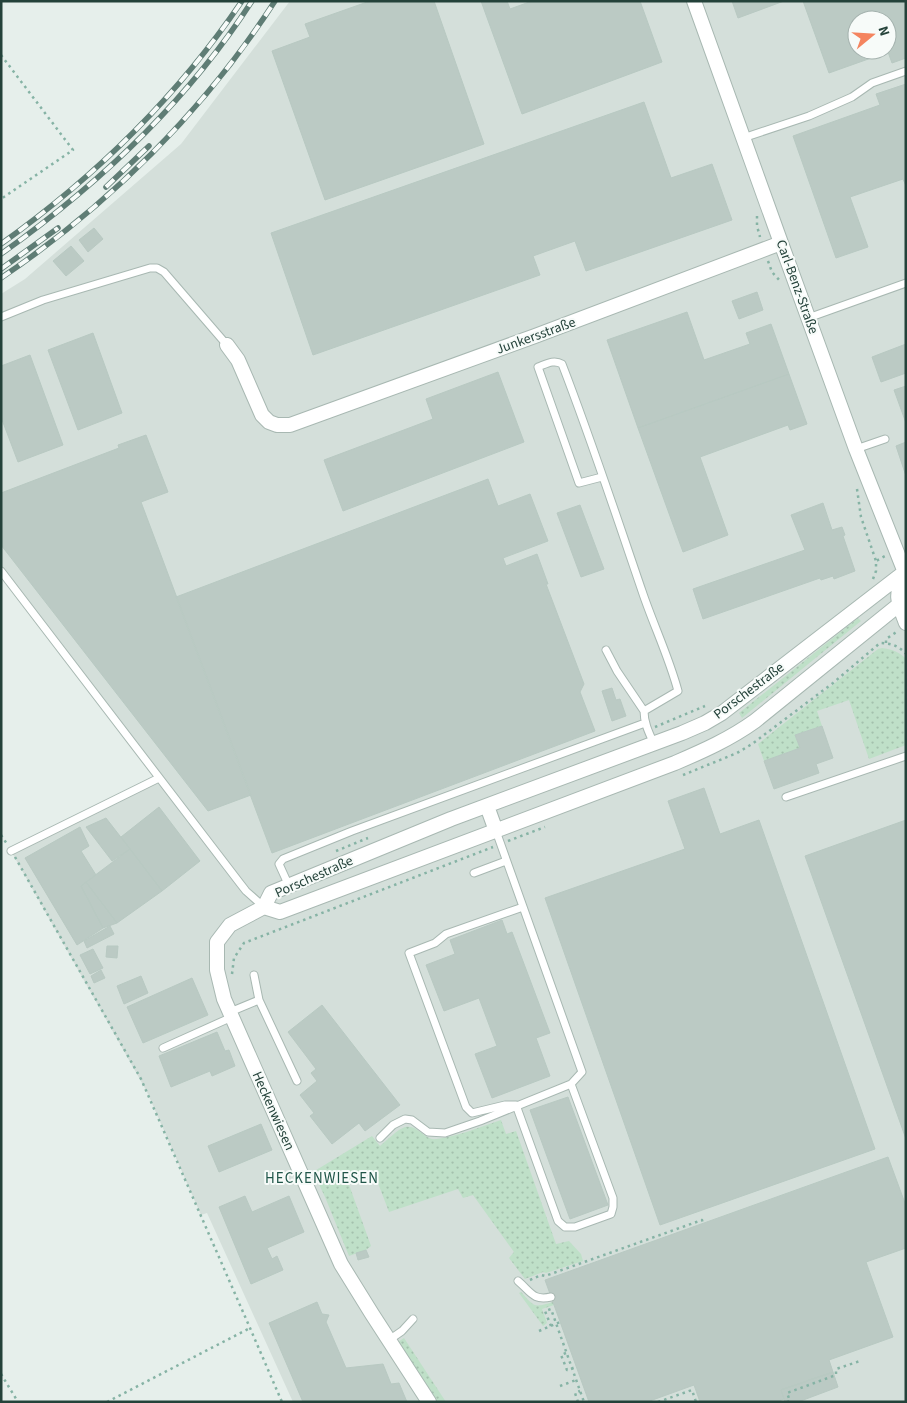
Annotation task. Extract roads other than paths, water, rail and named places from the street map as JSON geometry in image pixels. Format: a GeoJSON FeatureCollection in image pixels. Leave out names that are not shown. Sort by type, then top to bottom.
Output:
{"type":"FeatureCollection","features":[{"type":"Feature","properties":{"kind":"street","name":"Carl-Benz-Straße"},"geometry":{"type":"LineString","coordinates":[[694,1],[856,450],[905,573]]}},
{"type":"Feature","properties":{"kind":"street","name":"Junkersstraße"},"geometry":{"type":"LineString","coordinates":[[227,345],[238,360],[262,415],[277,425],[290,425],[535,336],[780,243]]}},
{"type":"Feature","properties":{"kind":"street"},"geometry":{"type":"LineString","coordinates":[[903,627],[902,602],[898,590],[905,573]]}},
{"type":"Feature","properties":{"kind":"street","name":"Porschestraße"},"geometry":{"type":"LineString","coordinates":[[902,602],[755,721],[731,737],[675,763],[280,912],[264,907],[271,893],[451,819],[654,744],[705,723],[722,713],[905,573]]}},
{"type":"Feature","properties":{"kind":"street"},"geometry":{"type":"LineString","coordinates":[[487,806],[496,831]]}},
{"type":"Feature","properties":{"kind":"street","name":"Heckenwiesen"},"geometry":{"type":"LineString","coordinates":[[264,907],[230,924],[217,942],[218,970],[224,999],[341,1264],[429,1402]]}},
{"type":"Feature","properties":{"kind":"lane"},"geometry":{"type":"LineString","coordinates":[[743,138],[808,116],[852,97],[872,83],[906,71]]}},
{"type":"Feature","properties":{"kind":"lane"},"geometry":{"type":"LineString","coordinates":[[1,317],[43,300],[150,268],[157,268],[164,272],[227,345]]}},
{"type":"Feature","properties":{"kind":"lane"},"geometry":{"type":"LineString","coordinates":[[808,318],[906,283]]}},
{"type":"Feature","properties":{"kind":"lane"},"geometry":{"type":"LineString","coordinates":[[602,476],[579,483],[538,367],[553,361],[562,364],[602,476],[642,593],[674,675],[678,691],[644,711]]}},
{"type":"Feature","properties":{"kind":"lane"},"geometry":{"type":"LineString","coordinates":[[856,450],[885,439]]}},
{"type":"Feature","properties":{"kind":"lane"},"geometry":{"type":"LineString","coordinates":[[1,570],[246,891],[264,907]]}},
{"type":"Feature","properties":{"kind":"lane"},"geometry":{"type":"LineString","coordinates":[[606,650],[617,671],[644,711],[645,722],[654,744]]}},
{"type":"Feature","properties":{"kind":"lane"},"geometry":{"type":"LineString","coordinates":[[288,886],[279,864],[282,859],[645,722]]}},
{"type":"Feature","properties":{"kind":"lane"},"geometry":{"type":"LineString","coordinates":[[786,797],[906,756]]}},
{"type":"Feature","properties":{"kind":"lane"},"geometry":{"type":"LineString","coordinates":[[11,851],[159,778]]}},
{"type":"Feature","properties":{"kind":"lane"},"geometry":{"type":"LineString","coordinates":[[380,1138],[394,1125],[405,1119],[412,1120],[428,1132],[445,1132],[571,1084],[582,1072],[496,831]]}},
{"type":"Feature","properties":{"kind":"lane"},"geometry":{"type":"LineString","coordinates":[[474,873],[506,860]]}},
{"type":"Feature","properties":{"kind":"lane"},"geometry":{"type":"LineString","coordinates":[[516,1106],[505,1105],[472,1113],[466,1107],[409,953],[435,943],[446,934],[523,907]]}},
{"type":"Feature","properties":{"kind":"lane"},"geometry":{"type":"LineString","coordinates":[[254,974],[259,1000],[297,1081]]}},
{"type":"Feature","properties":{"kind":"lane"},"geometry":{"type":"LineString","coordinates":[[162,1048],[259,1000]]}},
{"type":"Feature","properties":{"kind":"lane"},"geometry":{"type":"LineString","coordinates":[[516,1106],[558,1221],[565,1227],[575,1227],[611,1214],[614,1207],[613,1198],[571,1084]]}},
{"type":"Feature","properties":{"kind":"lane"},"geometry":{"type":"LineString","coordinates":[[520,1282],[535,1297],[542,1299],[551,1297]]}},
{"type":"Feature","properties":{"kind":"lane"},"geometry":{"type":"LineString","coordinates":[[389,1340],[402,1331],[413,1319]]}},
{"type":"Feature","properties":{"kind":"railway"},"geometry":{"type":"LineString","coordinates":[[1,244],[69,191],[132,133],[190,70],[242,1]]}},
{"type":"Feature","properties":{"kind":"railway"},"geometry":{"type":"LineString","coordinates":[[1,254],[72,200],[138,140],[199,73],[227,38],[252,1]]}},
{"type":"Feature","properties":{"kind":"railway"},"geometry":{"type":"LineString","coordinates":[[1,278],[41,250],[79,219],[152,153],[186,118],[217,80],[275,1]]}},
{"type":"Feature","properties":{"kind":"railway"},"geometry":{"type":"LineString","coordinates":[[106,187],[149,146]]}},
{"type":"Feature","properties":{"kind":"railway"},"geometry":{"type":"LineString","coordinates":[[1,269],[58,228]]}},
{"type":"Feature","properties":{"kind":"district","name":"HECKENWIESEN"},"geometry":{"type":"Point","coordinates":[322,1178]}}]}
